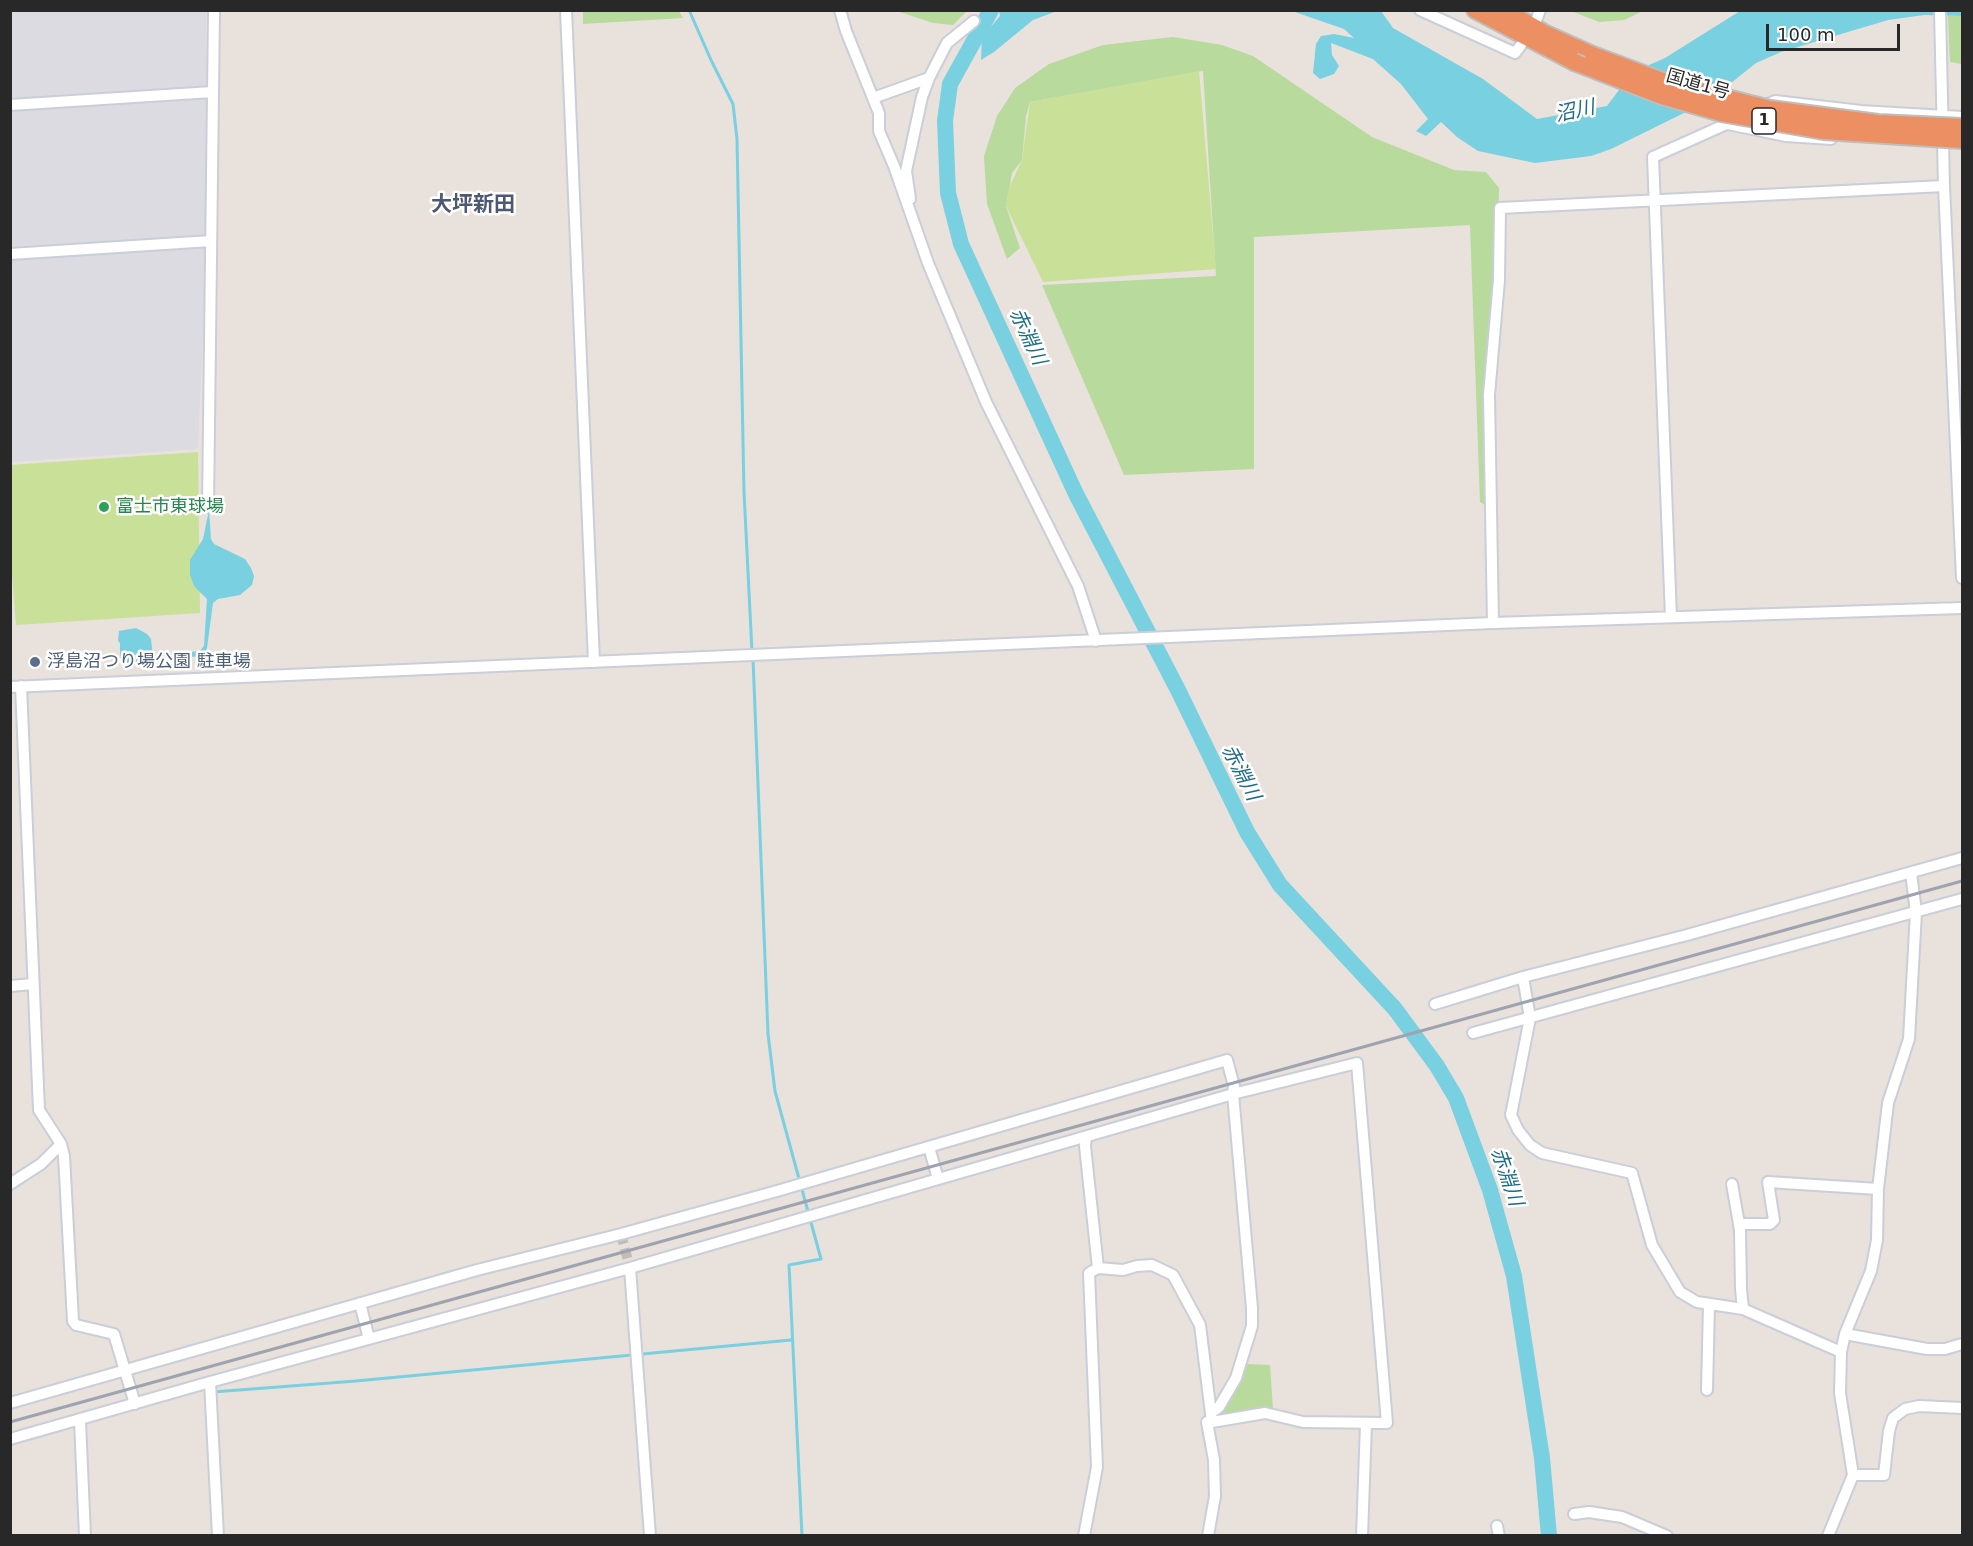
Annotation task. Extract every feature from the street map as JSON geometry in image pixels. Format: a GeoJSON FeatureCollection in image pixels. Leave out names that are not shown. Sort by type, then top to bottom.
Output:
{"type":"FeatureCollection","features":[{"type":"Feature","properties":{"kind":"highway","name":"国道1号"},"geometry":{"type":"LineString","coordinates":[[1475,10],[1574,62],[1662,96],[1721,113],[1824,131],[1962,140]]}},
{"type":"Feature","properties":{"kind":"highway","name":"国道1号"},"geometry":{"type":"LineString","coordinates":[[1504,10],[1544,33],[1593,55],[1668,83],[1770,109],[1878,123],[1962,127]]}},
{"type":"Feature","properties":{"kind":"street"},"geometry":{"type":"LineString","coordinates":[[208,507],[214,10]]}},
{"type":"Feature","properties":{"kind":"street"},"geometry":{"type":"LineString","coordinates":[[566,10],[594,662]]}},
{"type":"Feature","properties":{"kind":"street"},"geometry":{"type":"LineString","coordinates":[[840,10],[846,31],[879,113],[879,131],[894,166],[913,226],[986,402],[1078,586],[1100,641]]}},
{"type":"Feature","properties":{"kind":"street"},"geometry":{"type":"LineString","coordinates":[[1419,10],[1515,53],[1521,45]]}},
{"type":"Feature","properties":{"kind":"street"},"geometry":{"type":"LineString","coordinates":[[1940,10],[1944,186],[1962,578]]}},
{"type":"Feature","properties":{"kind":"street"},"geometry":{"type":"LineString","coordinates":[[913,226],[906,171],[922,97],[946,44],[974,21]]}},
{"type":"Feature","properties":{"kind":"street"},"geometry":{"type":"LineString","coordinates":[[873,98],[929,78]]}},
{"type":"Feature","properties":{"kind":"street"},"geometry":{"type":"LineString","coordinates":[[10,105],[212,92]]}},
{"type":"Feature","properties":{"kind":"street"},"geometry":{"type":"LineString","coordinates":[[1671,617],[1653,158],[1775,100],[1861,111],[1962,117]]}},
{"type":"Feature","properties":{"kind":"street"},"geometry":{"type":"LineString","coordinates":[[1728,124],[1786,136],[1962,147]]}},
{"type":"Feature","properties":{"kind":"street"},"geometry":{"type":"LineString","coordinates":[[1493,623],[1489,395],[1498,280],[1500,208],[1944,186]]}},
{"type":"Feature","properties":{"kind":"street"},"geometry":{"type":"LineString","coordinates":[[10,254],[211,241]]}},
{"type":"Feature","properties":{"kind":"street"},"geometry":{"type":"LineString","coordinates":[[135,1404],[114,1335],[76,1325],[73,1321],[64,1156],[61,1144],[39,1110],[16,687],[1493,623],[1962,608]]}},
{"type":"Feature","properties":{"kind":"street"},"geometry":{"type":"LineString","coordinates":[[1435,1004],[1523,977],[1687,935],[1962,858]]}},
{"type":"Feature","properties":{"kind":"street"},"geometry":{"type":"LineString","coordinates":[[1827,1536],[1853,1475],[1841,1403],[1841,1352],[1845,1334],[1871,1270],[1877,1240],[1878,1190],[1888,1103],[1909,1039],[1916,912],[1911,873]]}},
{"type":"Feature","properties":{"kind":"street"},"geometry":{"type":"LineString","coordinates":[[1473,1033],[1962,899]]}},
{"type":"Feature","properties":{"kind":"street"},"geometry":{"type":"LineString","coordinates":[[1523,977],[1530,1018],[1511,1115],[1518,1130],[1530,1145],[1542,1153],[1632,1173],[1652,1245],[1665,1271],[1680,1292],[1696,1302],[1743,1310],[1841,1352]]}},
{"type":"Feature","properties":{"kind":"street"},"geometry":{"type":"LineString","coordinates":[[10,986],[33,984]]}},
{"type":"Feature","properties":{"kind":"street"},"geometry":{"type":"LineString","coordinates":[[10,1402],[477,1270],[632,1231],[1227,1060],[1234,1086],[1252,1326],[1236,1378],[1207,1422],[1214,1460],[1215,1496],[1208,1536]]}},
{"type":"Feature","properties":{"kind":"street"},"geometry":{"type":"LineString","coordinates":[[10,1439],[630,1268],[1233,1094],[1357,1063],[1387,1424],[1303,1422],[1265,1413],[1211,1417]]}},
{"type":"Feature","properties":{"kind":"street"},"geometry":{"type":"LineString","coordinates":[[1086,1138],[1098,1268]]}},
{"type":"Feature","properties":{"kind":"street"},"geometry":{"type":"LineString","coordinates":[[10,1184],[41,1164],[61,1144]]}},
{"type":"Feature","properties":{"kind":"street"},"geometry":{"type":"LineString","coordinates":[[929,1147],[938,1179]]}},
{"type":"Feature","properties":{"kind":"street"},"geometry":{"type":"LineString","coordinates":[[1739,1224],[1770,1224],[1774,1220],[1768,1182],[1878,1190]]}},
{"type":"Feature","properties":{"kind":"street"},"geometry":{"type":"LineString","coordinates":[[1731,1184],[1739,1224],[1743,1310]]}},
{"type":"Feature","properties":{"kind":"street"},"geometry":{"type":"LineString","coordinates":[[1084,1536],[1097,1467],[1089,1273],[1098,1268],[1122,1270],[1152,1265],[1173,1275],[1200,1325],[1211,1417]]}},
{"type":"Feature","properties":{"kind":"street"},"geometry":{"type":"LineString","coordinates":[[630,1268],[650,1536]]}},
{"type":"Feature","properties":{"kind":"street"},"geometry":{"type":"LineString","coordinates":[[360,1303],[369,1339]]}},
{"type":"Feature","properties":{"kind":"street"},"geometry":{"type":"LineString","coordinates":[[1707,1390],[1709,1305]]}},
{"type":"Feature","properties":{"kind":"street"},"geometry":{"type":"LineString","coordinates":[[1845,1334],[1927,1349],[1945,1349],[1962,1344]]}},
{"type":"Feature","properties":{"kind":"street"},"geometry":{"type":"LineString","coordinates":[[210,1382],[218,1536]]}},
{"type":"Feature","properties":{"kind":"street"},"geometry":{"type":"LineString","coordinates":[[1853,1475],[1884,1475],[1889,1431],[1893,1418],[1905,1409],[1919,1406],[1962,1408]]}},
{"type":"Feature","properties":{"kind":"street"},"geometry":{"type":"LineString","coordinates":[[80,1421],[86,1536]]}},
{"type":"Feature","properties":{"kind":"street"},"geometry":{"type":"LineString","coordinates":[[1362,1536],[1365,1424]]}},
{"type":"Feature","properties":{"kind":"street"},"geometry":{"type":"LineString","coordinates":[[1574,1514],[1589,1512],[1622,1517],[1667,1536]]}},
{"type":"Feature","properties":{"kind":"shaded area"},"geometry":{"type":"Polygon","coordinates":[[[11,11],[206,11],[207,236],[198,449],[11,462],[11,11]]]}},
{"type":"Feature","properties":{"kind":"green space"},"geometry":{"type":"Polygon","coordinates":[[[1643,10],[1624,20],[1599,22],[1571,11],[1643,10]]]}},
{"type":"Feature","properties":{"kind":"green space"},"geometry":{"type":"Polygon","coordinates":[[[583,11],[679,11],[683,18],[583,24],[583,11]]]}},
{"type":"Feature","properties":{"kind":"green space"},"geometry":{"type":"Polygon","coordinates":[[[897,11],[967,11],[953,25],[933,23],[897,11]]]}},
{"type":"Feature","properties":{"kind":"green space"},"geometry":{"type":"Polygon","coordinates":[[[1948,16],[1962,16],[1962,64],[1950,62],[1948,16]]]}},
{"type":"Feature","properties":{"kind":"green space"},"geometry":{"type":"Polygon","coordinates":[[[1173,37],[1222,45],[1253,56],[1372,137],[1454,170],[1486,172],[1499,188],[1491,509],[1480,502],[1470,225],[1254,237],[1254,469],[1124,475],[1042,285],[1216,276],[1203,71],[1030,102],[1026,116],[1022,160],[1012,173],[1006,206],[1020,248],[1007,259],[987,204],[984,156],[997,116],[1015,88],[1049,64],[1103,45],[1173,37]]]}},
{"type":"Feature","properties":{"kind":"green space"},"geometry":{"type":"Polygon","coordinates":[[[1199,71],[1216,269],[1043,282],[1006,206],[1009,188],[1022,160],[1030,102],[1199,71]]]}},
{"type":"Feature","properties":{"kind":"green space","name":"富士市東球場"},"geometry":{"type":"Polygon","coordinates":[[[198,452],[200,613],[16,625],[10,548],[10,465],[198,452]]]}},
{"type":"Feature","properties":{"kind":"green space"},"geometry":{"type":"Polygon","coordinates":[[[1245,1364],[1270,1365],[1273,1410],[1212,1422],[1245,1364]]]}},
{"type":"Feature","properties":{"kind":"water"},"geometry":{"type":"Polygon","coordinates":[[[999,10],[1057,11],[1033,20],[981,60],[982,37],[1000,16],[999,10]]]}},
{"type":"Feature","properties":{"kind":"water","name":"沼川"},"geometry":{"type":"Polygon","coordinates":[[[1962,10],[1962,16],[1924,15],[1888,20],[1781,52],[1756,63],[1726,87],[1684,113],[1611,149],[1591,156],[1535,163],[1478,151],[1457,137],[1441,122],[1426,136],[1416,131],[1428,119],[1401,84],[1373,59],[1331,43],[1332,55],[1339,66],[1334,74],[1320,79],[1313,73],[1316,44],[1321,36],[1334,34],[1354,38],[1344,29],[1292,11],[1381,11],[1393,28],[1483,79],[1537,119],[1607,106],[1625,82],[1624,76],[1665,58],[1740,11],[1962,10]]]}},
{"type":"Feature","properties":{"kind":"water"},"geometry":{"type":"Polygon","coordinates":[[[209,510],[211,539],[214,544],[245,559],[254,576],[252,585],[240,595],[218,599],[213,603],[207,648],[201,656],[125,663],[120,658],[119,631],[136,628],[147,634],[151,639],[153,656],[200,651],[204,646],[207,599],[194,586],[190,575],[190,560],[203,539],[209,510]]]}},
{"type":"Feature","properties":{"kind":"waterway"},"geometry":{"type":"LineString","coordinates":[[689,10],[733,104],[737,139],[744,492],[752,652]]}},
{"type":"Feature","properties":{"kind":"waterway","name":"赤淵川"},"geometry":{"type":"LineString","coordinates":[[991,10],[950,84],[945,121],[948,193],[961,244],[1076,494],[1178,690],[1247,832],[1280,885],[1395,1009],[1437,1066],[1456,1098],[1490,1190],[1514,1276],[1542,1458],[1549,1536]]}},
{"type":"Feature","properties":{"kind":"waterway"},"geometry":{"type":"LineString","coordinates":[[753,659],[768,1034],[775,1091],[821,1259],[789,1265],[802,1536]]}},
{"type":"Feature","properties":{"kind":"waterway"},"geometry":{"type":"LineString","coordinates":[[213,1392],[356,1381],[791,1340]]}},
{"type":"Feature","properties":{"kind":"tunnel"},"geometry":{"type":"LineString","coordinates":[[621,1234],[630,1268]]}},
{"type":"Feature","properties":{"kind":"railway"},"geometry":{"type":"LineString","coordinates":[[10,1422],[1962,881]]}},
{"type":"Feature","properties":{"kind":"place","name":"富士市東球場"},"geometry":{"type":"Point","coordinates":[104,507]}},
{"type":"Feature","properties":{"kind":"place","name":"浮島沼つり場公園 駐車場"},"geometry":{"type":"Point","coordinates":[35,662]}},
{"type":"Feature","properties":{"kind":"district","name":"大坪新田"},"geometry":{"type":"Point","coordinates":[473,206]}}]}
